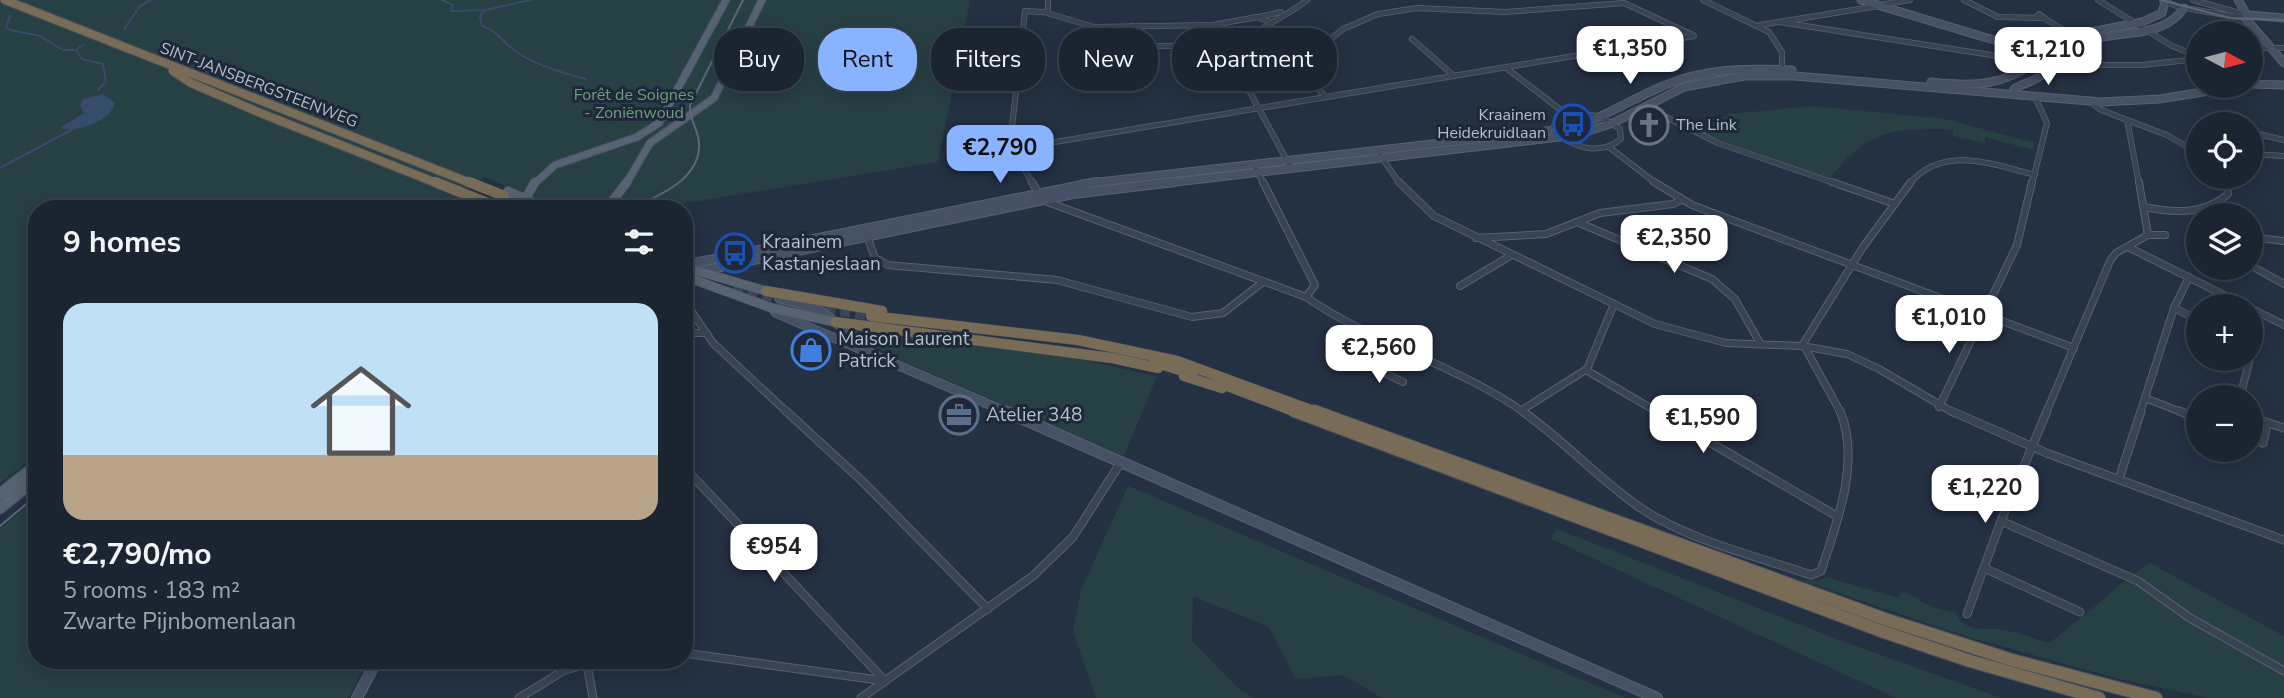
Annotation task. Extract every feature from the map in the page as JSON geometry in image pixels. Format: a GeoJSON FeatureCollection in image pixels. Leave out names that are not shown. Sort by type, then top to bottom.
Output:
{"type":"FeatureCollection","features":[{"type":"Feature","properties":{"kind":"highway","name":"SINT-JANSBERGSTEENWEG"},"geometry":{"type":"LineString","coordinates":[[5,0],[502,199]]}},
{"type":"Feature","properties":{"kind":"highway","name":"SINT-JANSBERGSTEENWEG"},"geometry":{"type":"LineString","coordinates":[[0,3],[502,199]]}},
{"type":"Feature","properties":{"kind":"highway"},"geometry":{"type":"LineString","coordinates":[[766,291],[837,305],[1104,338],[1149,351],[1885,619],[2012,660],[2156,698]]}},
{"type":"Feature","properties":{"kind":"highway"},"geometry":{"type":"LineString","coordinates":[[1149,351],[1078,340],[869,319],[1076,346],[1171,370],[1271,404],[1881,631],[1970,661],[2099,698]]}},
{"type":"Feature","properties":{"kind":"highway"},"geometry":{"type":"LineString","coordinates":[[835,322],[849,329],[1112,358],[1171,370]]}},
{"type":"Feature","properties":{"kind":"main road"},"geometry":{"type":"LineString","coordinates":[[502,199],[564,161],[644,134],[664,117],[726,0]]}},
{"type":"Feature","properties":{"kind":"main road"},"geometry":{"type":"LineString","coordinates":[[614,200],[650,143],[714,97],[762,0]]}},
{"type":"Feature","properties":{"kind":"main road"},"geometry":{"type":"LineString","coordinates":[[526,198],[538,177]]}},
{"type":"Feature","properties":{"kind":"main road"},"geometry":{"type":"LineString","coordinates":[[502,199],[530,200]]}},
{"type":"Feature","properties":{"kind":"main road"},"geometry":{"type":"LineString","coordinates":[[693,269],[766,291]]}},
{"type":"Feature","properties":{"kind":"main road"},"geometry":{"type":"LineString","coordinates":[[693,278],[772,308],[835,322]]}},
{"type":"Feature","properties":{"kind":"main road"},"geometry":{"type":"LineString","coordinates":[[849,329],[894,363]]}},
{"type":"Feature","properties":{"kind":"main road"},"geometry":{"type":"LineString","coordinates":[[0,494],[28,472]]}},
{"type":"Feature","properties":{"kind":"main road"},"geometry":{"type":"LineString","coordinates":[[0,508],[28,485]]}},
{"type":"Feature","properties":{"kind":"street"},"geometry":{"type":"LineString","coordinates":[[1048,0],[1048,10]]}},
{"type":"Feature","properties":{"kind":"street"},"geometry":{"type":"LineString","coordinates":[[1289,164],[1239,72],[1237,58],[1248,39],[1307,0]]}},
{"type":"Feature","properties":{"kind":"street"},"geometry":{"type":"LineString","coordinates":[[1703,0],[1734,17],[1760,25],[1769,32],[1781,49],[1781,72]]}},
{"type":"Feature","properties":{"kind":"street"},"geometry":{"type":"LineString","coordinates":[[1881,5],[1910,0]]}},
{"type":"Feature","properties":{"kind":"street"},"geometry":{"type":"LineString","coordinates":[[1964,0],[1998,17],[2044,18],[2076,35]]}},
{"type":"Feature","properties":{"kind":"street"},"geometry":{"type":"LineString","coordinates":[[2098,0],[2186,52]]}},
{"type":"Feature","properties":{"kind":"street"},"geometry":{"type":"LineString","coordinates":[[2193,0],[2247,18]]}},
{"type":"Feature","properties":{"kind":"street"},"geometry":{"type":"LineString","coordinates":[[2238,0],[2247,18],[2284,63]]}},
{"type":"Feature","properties":{"kind":"street"},"geometry":{"type":"LineString","coordinates":[[1994,89],[2022,74],[2041,52],[2076,35],[2136,23],[2160,15],[2163,1],[2205,13],[2284,20]]}},
{"type":"Feature","properties":{"kind":"street"},"geometry":{"type":"LineString","coordinates":[[1760,25],[1866,2],[2041,52],[2056,60]]}},
{"type":"Feature","properties":{"kind":"street"},"geometry":{"type":"LineString","coordinates":[[1895,2],[1900,10]]}},
{"type":"Feature","properties":{"kind":"street"},"geometry":{"type":"LineString","coordinates":[[1013,149],[1694,36],[1624,3],[1505,12],[1439,8],[1394,10],[1337,34]]}},
{"type":"Feature","properties":{"kind":"street"},"geometry":{"type":"LineString","coordinates":[[1881,5],[2041,52]]}},
{"type":"Feature","properties":{"kind":"street"},"geometry":{"type":"LineString","coordinates":[[693,272],[864,228],[934,218],[1040,196],[1377,150],[1553,131],[1582,125],[1664,85],[1698,75],[1781,72],[2013,91],[2038,78],[2056,60],[2093,39],[2147,30],[2176,20],[2184,8]]}},
{"type":"Feature","properties":{"kind":"street"},"geometry":{"type":"LineString","coordinates":[[1281,12],[1213,26],[1086,26],[1048,10],[1025,11],[1010,145],[1040,196],[1306,297],[1334,316],[1468,378],[1522,410],[1644,510],[1696,535],[1811,575],[1821,572],[1850,450],[1847,428],[1802,344]]}},
{"type":"Feature","properties":{"kind":"street"},"geometry":{"type":"LineString","coordinates":[[1257,17],[1272,23]]}},
{"type":"Feature","properties":{"kind":"street"},"geometry":{"type":"LineString","coordinates":[[1780,22],[2035,62],[2056,60],[2130,65],[2186,58]]}},
{"type":"Feature","properties":{"kind":"street"},"geometry":{"type":"LineString","coordinates":[[1412,39],[1419,42],[1454,76]]}},
{"type":"Feature","properties":{"kind":"street"},"geometry":{"type":"LineString","coordinates":[[2263,48],[2284,48]]}},
{"type":"Feature","properties":{"kind":"street"},"geometry":{"type":"LineString","coordinates":[[1505,67],[1566,114]]}},
{"type":"Feature","properties":{"kind":"street"},"geometry":{"type":"LineString","coordinates":[[1289,164],[1382,158],[1559,138],[1585,133],[1613,123],[1676,90],[1701,82],[1781,72]]}},
{"type":"Feature","properties":{"kind":"street"},"geometry":{"type":"LineString","coordinates":[[2263,83],[2284,85]]}},
{"type":"Feature","properties":{"kind":"street"},"geometry":{"type":"LineString","coordinates":[[2001,84],[2036,99],[2091,102],[2151,100],[2186,94]]}},
{"type":"Feature","properties":{"kind":"street"},"geometry":{"type":"LineString","coordinates":[[1316,91],[1318,99]]}},
{"type":"Feature","properties":{"kind":"street"},"geometry":{"type":"LineString","coordinates":[[1319,91],[1326,97]]}},
{"type":"Feature","properties":{"kind":"street"},"geometry":{"type":"LineString","coordinates":[[1939,407],[2014,253],[2048,121],[2036,99]]}},
{"type":"Feature","properties":{"kind":"street"},"geometry":{"type":"LineString","coordinates":[[1633,100],[1718,143],[1895,204]]}},
{"type":"Feature","properties":{"kind":"street"},"geometry":{"type":"LineString","coordinates":[[2091,102],[2099,109],[2169,136],[2186,146]]}},
{"type":"Feature","properties":{"kind":"street"},"geometry":{"type":"LineString","coordinates":[[1566,114],[1601,117],[1613,123],[1622,135],[1617,144],[1609,147],[1581,147],[1559,138],[1553,131],[1554,120],[1566,114]]}},
{"type":"Feature","properties":{"kind":"street"},"geometry":{"type":"LineString","coordinates":[[2127,120],[2148,236]]}},
{"type":"Feature","properties":{"kind":"street"},"geometry":{"type":"LineString","coordinates":[[2263,135],[2284,141]]}},
{"type":"Feature","properties":{"kind":"street"},"geometry":{"type":"LineString","coordinates":[[1609,147],[1681,200],[2074,348]]}},
{"type":"Feature","properties":{"kind":"street"},"geometry":{"type":"LineString","coordinates":[[1377,150],[1405,191],[1420,206],[1473,238],[1614,304],[1687,335],[1728,343],[1802,344],[1834,350],[1867,362],[1939,407],[2032,448],[2284,540]]}},
{"type":"Feature","properties":{"kind":"street"},"geometry":{"type":"LineString","coordinates":[[2263,155],[2284,156]]}},
{"type":"Feature","properties":{"kind":"street"},"geometry":{"type":"LineString","coordinates":[[1802,344],[1918,172],[1938,163],[1982,163],[2035,175]]}},
{"type":"Feature","properties":{"kind":"street"},"geometry":{"type":"LineString","coordinates":[[1256,168],[1315,285],[1306,297]]}},
{"type":"Feature","properties":{"kind":"street"},"geometry":{"type":"LineString","coordinates":[[2144,207],[2180,211],[2214,204],[2228,194],[2227,189]]}},
{"type":"Feature","properties":{"kind":"street"},"geometry":{"type":"LineString","coordinates":[[1473,238],[1546,234],[1600,213],[1673,204],[1681,200]]}},
{"type":"Feature","properties":{"kind":"street"},"geometry":{"type":"LineString","coordinates":[[693,265],[868,237],[934,218]]}},
{"type":"Feature","properties":{"kind":"street"},"geometry":{"type":"LineString","coordinates":[[1577,222],[1712,279],[1735,299],[1760,344]]}},
{"type":"Feature","properties":{"kind":"street"},"geometry":{"type":"LineString","coordinates":[[864,228],[877,260],[888,265],[1057,279],[1192,317],[1213,317],[1231,311],[1263,282]]}},
{"type":"Feature","properties":{"kind":"street"},"geometry":{"type":"LineString","coordinates":[[1967,614],[2001,521],[2110,261],[2116,253],[2148,236],[2165,235]]}},
{"type":"Feature","properties":{"kind":"street"},"geometry":{"type":"LineString","coordinates":[[2263,239],[2284,241]]}},
{"type":"Feature","properties":{"kind":"street"},"geometry":{"type":"LineString","coordinates":[[2128,247],[2186,276]]}},
{"type":"Feature","properties":{"kind":"street"},"geometry":{"type":"LineString","coordinates":[[1460,286],[1510,256]]}},
{"type":"Feature","properties":{"kind":"street"},"geometry":{"type":"LineString","coordinates":[[729,265],[724,275],[736,283]]}},
{"type":"Feature","properties":{"kind":"street"},"geometry":{"type":"LineString","coordinates":[[2263,272],[2284,284]]}},
{"type":"Feature","properties":{"kind":"street"},"geometry":{"type":"LineString","coordinates":[[2119,480],[2174,308],[2188,280]]}},
{"type":"Feature","properties":{"kind":"street"},"geometry":{"type":"LineString","coordinates":[[2193,280],[2222,294]]}},
{"type":"Feature","properties":{"kind":"street"},"geometry":{"type":"LineString","coordinates":[[766,291],[775,297],[813,306],[835,322]]}},
{"type":"Feature","properties":{"kind":"street"},"geometry":{"type":"LineString","coordinates":[[1522,410],[1586,370],[1614,304]]}},
{"type":"Feature","properties":{"kind":"street"},"geometry":{"type":"LineString","coordinates":[[772,308],[776,313],[1657,698]]}},
{"type":"Feature","properties":{"kind":"street"},"geometry":{"type":"LineString","coordinates":[[2174,308],[2186,314]]}},
{"type":"Feature","properties":{"kind":"street"},"geometry":{"type":"LineString","coordinates":[[693,313],[713,343],[862,481],[988,609]]}},
{"type":"Feature","properties":{"kind":"street"},"geometry":{"type":"LineString","coordinates":[[2263,314],[2284,325]]}},
{"type":"Feature","properties":{"kind":"street"},"geometry":{"type":"LineString","coordinates":[[693,333],[706,332]]}},
{"type":"Feature","properties":{"kind":"street"},"geometry":{"type":"LineString","coordinates":[[1366,364],[1390,340]]}},
{"type":"Feature","properties":{"kind":"street"},"geometry":{"type":"LineString","coordinates":[[1352,358],[1404,382]]}},
{"type":"Feature","properties":{"kind":"street"},"geometry":{"type":"LineString","coordinates":[[1586,370],[1835,515]]}},
{"type":"Feature","properties":{"kind":"street"},"geometry":{"type":"LineString","coordinates":[[2145,398],[2186,413]]}},
{"type":"Feature","properties":{"kind":"street"},"geometry":{"type":"LineString","coordinates":[[2263,422],[2284,428]]}},
{"type":"Feature","properties":{"kind":"street"},"geometry":{"type":"LineString","coordinates":[[2263,443],[2267,423]]}},
{"type":"Feature","properties":{"kind":"street"},"geometry":{"type":"LineString","coordinates":[[861,698],[1034,576],[1073,537],[1121,462]]}},
{"type":"Feature","properties":{"kind":"street"},"geometry":{"type":"LineString","coordinates":[[693,477],[885,681]]}},
{"type":"Feature","properties":{"kind":"street"},"geometry":{"type":"LineString","coordinates":[[2001,521],[2124,574],[2148,587],[2190,618],[2284,671]]}},
{"type":"Feature","properties":{"kind":"street"},"geometry":{"type":"LineString","coordinates":[[1984,568],[2080,612]]}},
{"type":"Feature","properties":{"kind":"street"},"geometry":{"type":"LineString","coordinates":[[693,654],[885,681]]}},
{"type":"Feature","properties":{"kind":"street"},"geometry":{"type":"LineString","coordinates":[[357,698],[372,669]]}},
{"type":"Feature","properties":{"kind":"street"},"geometry":{"type":"LineString","coordinates":[[519,698],[570,669]]}},
{"type":"Feature","properties":{"kind":"street"},"geometry":{"type":"LineString","coordinates":[[588,669],[593,698]]}},
{"type":"Feature","properties":{"kind":"green space","name":"Forêt de Soignes - Zoniënwoud"},"geometry":{"type":"Polygon","coordinates":[[[0,0],[970,0],[964,28],[931,28],[931,91],[952,91],[938,162],[693,202],[538,200],[485,177],[455,195],[465,200],[28,200],[28,462],[0,483],[0,0]]]}},
{"type":"Feature","properties":{"kind":"green space"},"geometry":{"type":"Polygon","coordinates":[[[1813,106],[1945,119],[2035,143],[2033,150],[1985,137],[1985,143],[1953,136],[1953,130],[1946,129],[1894,132],[1868,142],[1843,162],[1830,178],[1824,178],[1697,131],[1730,114],[1813,106]]]}},
{"type":"Feature","properties":{"kind":"green space"},"geometry":{"type":"Polygon","coordinates":[[[851,329],[1077,356],[1077,359],[1157,376],[1124,456],[895,358],[862,340],[851,329]]]}},
{"type":"Feature","properties":{"kind":"green space"},"geometry":{"type":"Polygon","coordinates":[[[1128,486],[1625,698],[1382,698],[1343,675],[1296,679],[1268,626],[1193,597],[1192,641],[1240,690],[1253,698],[1096,698],[1073,632],[1081,590],[1128,486]]]}},
{"type":"Feature","properties":{"kind":"green space"},"geometry":{"type":"Polygon","coordinates":[[[28,505],[28,669],[364,669],[348,698],[0,698],[0,529],[28,505]]]}},
{"type":"Feature","properties":{"kind":"green space"},"geometry":{"type":"Polygon","coordinates":[[[1557,529],[1839,640],[2001,698],[1896,698],[1551,539],[1557,529]]]}},
{"type":"Feature","properties":{"kind":"green space"},"geometry":{"type":"Polygon","coordinates":[[[2150,563],[2284,636],[2284,698],[2209,698],[2119,679],[1965,636],[1798,579],[1817,581],[1826,577],[1898,598],[1902,591],[1932,607],[1956,613],[1960,620],[1971,627],[2005,630],[2049,643],[2150,563]]]}},
{"type":"Feature","properties":{"kind":"water"},"geometry":{"type":"Polygon","coordinates":[[[103,94],[115,103],[107,115],[84,127],[60,128],[84,113],[80,106],[83,99],[103,94]]]}},
{"type":"Feature","properties":{"kind":"waterway"},"geometry":{"type":"LineString","coordinates":[[124,29],[140,6],[151,0]]}},
{"type":"Feature","properties":{"kind":"waterway"},"geometry":{"type":"LineString","coordinates":[[442,0],[453,5],[451,11],[485,10]]}},
{"type":"Feature","properties":{"kind":"waterway"},"geometry":{"type":"LineString","coordinates":[[485,10],[531,0]]}},
{"type":"Feature","properties":{"kind":"waterway"},"geometry":{"type":"LineString","coordinates":[[485,10],[480,16],[482,26],[518,53],[560,72],[586,79]]}},
{"type":"Feature","properties":{"kind":"waterway"},"geometry":{"type":"LineString","coordinates":[[10,16],[6,27],[10,30],[40,36],[63,50],[76,50]]}},
{"type":"Feature","properties":{"kind":"waterway"},"geometry":{"type":"LineString","coordinates":[[76,50],[83,45]]}},
{"type":"Feature","properties":{"kind":"waterway"},"geometry":{"type":"LineString","coordinates":[[76,50],[82,59],[103,64],[106,82],[98,90]]}},
{"type":"Feature","properties":{"kind":"waterway"},"geometry":{"type":"LineString","coordinates":[[0,168],[73,129]]}},
{"type":"Feature","properties":{"kind":"tunnel"},"geometry":{"type":"LineString","coordinates":[[734,286],[789,302]]}},
{"type":"Feature","properties":{"kind":"tunnel"},"geometry":{"type":"LineString","coordinates":[[811,306],[871,316]]}},
{"type":"Feature","properties":{"kind":"tram line"},"geometry":{"type":"LineString","coordinates":[[649,200],[676,184],[693,167],[698,156],[699,143],[690,105],[743,0]]}},
{"type":"Feature","properties":{"kind":"tram line"},"geometry":{"type":"LineString","coordinates":[[2161,0],[2230,18],[2284,20]]}},
{"type":"Feature","properties":{"kind":"tram line"},"geometry":{"type":"LineString","coordinates":[[0,526],[28,503]]}},
{"type":"Feature","properties":{"kind":"place","name":"Kraainem Heidekruidlaan"},"geometry":{"type":"Point","coordinates":[1573,124]}},
{"type":"Feature","properties":{"kind":"place","name":"The Link"},"geometry":{"type":"Point","coordinates":[1649,125]}},
{"type":"Feature","properties":{"kind":"place","name":"Kraainem Kastanjeslaan"},"geometry":{"type":"Point","coordinates":[735,253]}},
{"type":"Feature","properties":{"kind":"place","name":"Maison Laurent Patrick"},"geometry":{"type":"Point","coordinates":[811,350]}},
{"type":"Feature","properties":{"kind":"place","name":"Atelier 348"},"geometry":{"type":"Point","coordinates":[959,415]}}]}
